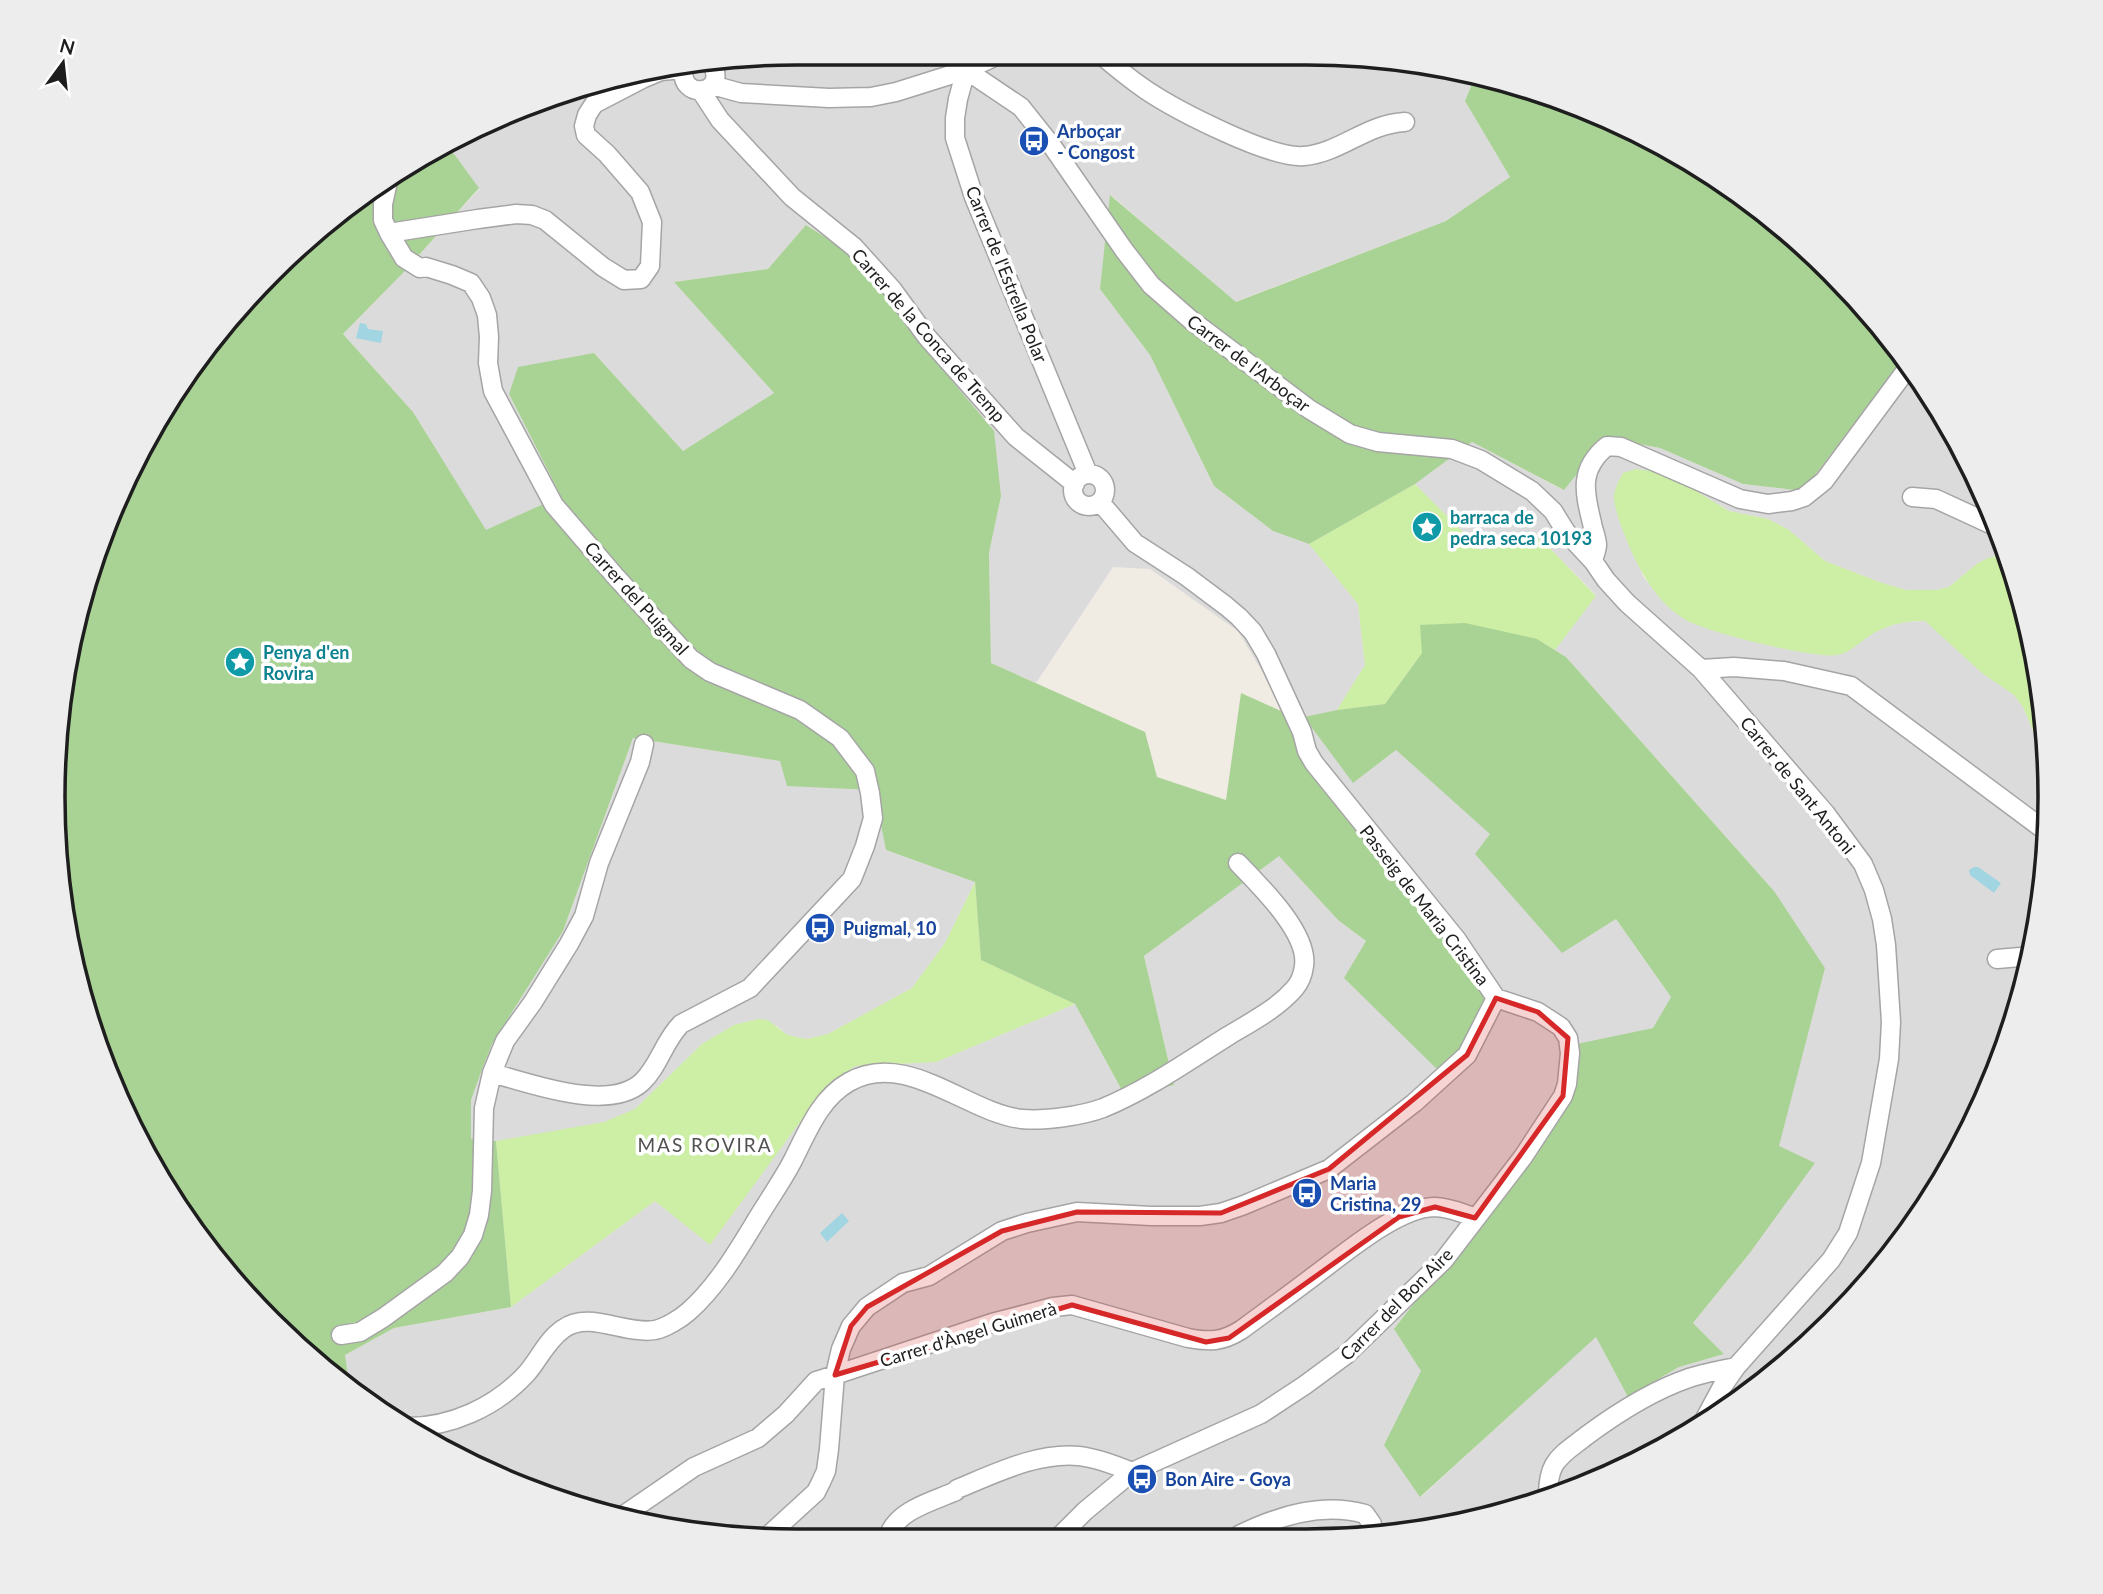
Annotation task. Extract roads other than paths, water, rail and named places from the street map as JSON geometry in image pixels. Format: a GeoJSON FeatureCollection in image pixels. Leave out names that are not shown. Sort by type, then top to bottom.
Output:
{"type":"FeatureCollection","features":[{"type":"Feature","properties":{"kind":"street"},"geometry":{"type":"LineString","coordinates":[[714,70],[715,74],[706,88],[741,93],[829,98],[871,97],[896,92],[976,65]]}},
{"type":"Feature","properties":{"kind":"street"},"geometry":{"type":"LineString","coordinates":[[1114,65],[1145,90],[1192,116],[1285,155],[1303,156],[1327,152],[1373,129],[1392,122],[1405,122]]}},
{"type":"Feature","properties":{"kind":"street","name":"Carrer de l'Estrella Polar"},"geometry":{"type":"LineString","coordinates":[[967,69],[958,99],[955,138],[974,197],[1082,479]]}},
{"type":"Feature","properties":{"kind":"street","name":"Carrer de l'Arboçar"},"geometry":{"type":"LineString","coordinates":[[967,69],[1021,107],[1151,285],[1191,320],[1309,410],[1350,434],[1378,442],[1451,449],[1481,460],[1532,491],[1553,511],[1566,532],[1593,561]]}},
{"type":"Feature","properties":{"kind":"street","name":"Carrer de la Conca de Tremp"},"geometry":{"type":"LineString","coordinates":[[684,74],[688,86],[706,88],[720,120],[792,197],[854,247],[892,289],[927,337],[1016,437],[1082,479]]}},
{"type":"Feature","properties":{"kind":"street"},"geometry":{"type":"LineString","coordinates":[[389,233],[516,214],[532,215],[545,220],[603,267],[624,279],[641,279],[650,266],[652,222],[640,192],[586,135],[584,126],[594,104],[632,84]]}},
{"type":"Feature","properties":{"kind":"street","name":"Carrer del Puigmal"},"geometry":{"type":"LineString","coordinates":[[386,191],[383,220],[404,258],[420,268],[426,267],[471,283],[481,298],[487,315],[488,363],[493,391],[554,505],[616,578],[691,659],[710,672],[800,710],[840,738],[865,771],[870,793],[873,818],[852,879],[750,988],[681,1024],[639,1084],[625,1092],[593,1096],[492,1073]]}},
{"type":"Feature","properties":{"kind":"street"},"geometry":{"type":"LineString","coordinates":[[1593,561],[1597,544],[1586,496],[1586,480],[1588,466],[1595,455],[1606,446],[1621,447],[1740,499],[1768,504],[1792,500],[1804,497],[1824,481],[1903,374]]}},
{"type":"Feature","properties":{"kind":"street","name":"Passeig de Maria Cristina"},"geometry":{"type":"LineString","coordinates":[[776,1529],[816,1492],[826,1471],[835,1375],[841,1349],[851,1326],[867,1307],[903,1283],[929,1276],[1002,1231],[1055,1215],[1077,1212],[1200,1216],[1221,1213],[1329,1169],[1414,1103],[1467,1055],[1496,998],[1457,940],[1314,763],[1266,654],[1253,632],[1226,606],[1135,542],[1100,502],[1090,506],[1080,503],[1074,494],[1082,479]]}},
{"type":"Feature","properties":{"kind":"street"},"geometry":{"type":"LineString","coordinates":[[1912,497],[1936,499],[1984,520]]}},
{"type":"Feature","properties":{"kind":"street","name":"Carrer de Sant Antoni"},"geometry":{"type":"LineString","coordinates":[[1593,561],[1627,603],[1701,669],[1826,814],[1863,864],[1882,919],[1890,997],[1889,1059],[1871,1163],[1848,1233],[1831,1260],[1736,1367],[1711,1407]]}},
{"type":"Feature","properties":{"kind":"street"},"geometry":{"type":"LineString","coordinates":[[1701,669],[1734,667],[1784,671],[1851,686],[2037,825]]}},
{"type":"Feature","properties":{"kind":"street"},"geometry":{"type":"LineString","coordinates":[[341,1335],[360,1332],[445,1273],[460,1257],[472,1236],[479,1215],[482,1191],[484,1108],[492,1073],[505,1041],[533,1002],[584,916],[599,863],[640,762],[643,744]]}},
{"type":"Feature","properties":{"kind":"street"},"geometry":{"type":"LineString","coordinates":[[423,1426],[446,1423],[494,1401],[528,1372],[555,1335],[565,1327],[580,1322],[644,1330],[657,1329],[687,1312],[709,1289],[746,1237],[791,1164],[811,1123],[833,1093],[852,1080],[869,1075],[897,1074],[934,1084],[972,1104],[1021,1119],[1070,1115],[1100,1109],[1157,1080],[1276,1005],[1300,981],[1305,954],[1298,937],[1272,898],[1238,863]]}},
{"type":"Feature","properties":{"kind":"street"},"geometry":{"type":"LineString","coordinates":[[1997,959],[2020,957]]}},
{"type":"Feature","properties":{"kind":"street","name":"Carrer del Bon Aire"},"geometry":{"type":"LineString","coordinates":[[1067,1529],[1132,1472],[1261,1414],[1347,1354],[1444,1260],[1523,1157],[1563,1096],[1569,1069],[1568,1038],[1561,1027],[1538,1012],[1496,998]]}},
{"type":"Feature","properties":{"kind":"street","name":"Carrer d'Àngel Guimerà"},"geometry":{"type":"LineString","coordinates":[[632,1510],[694,1467],[758,1438],[786,1414],[816,1381],[992,1323],[1053,1307],[1072,1305],[1188,1338],[1218,1342],[1241,1330],[1358,1243],[1399,1217],[1435,1207],[1475,1218]]}},
{"type":"Feature","properties":{"kind":"street"},"geometry":{"type":"LineString","coordinates":[[1549,1487],[1551,1472],[1561,1455],[1604,1423],[1669,1386],[1691,1377],[1736,1367]]}},
{"type":"Feature","properties":{"kind":"street"},"geometry":{"type":"LineString","coordinates":[[892,1529],[914,1510],[957,1489],[1024,1463],[1076,1456],[1132,1472]]}},
{"type":"Feature","properties":{"kind":"street"},"geometry":{"type":"LineString","coordinates":[[1251,1529],[1266,1522],[1318,1510],[1351,1510],[1365,1514],[1369,1526]]}},
{"type":"Feature","properties":{"kind":"water"},"geometry":{"type":"Polygon","coordinates":[[[360,323],[366,324],[368,329],[383,331],[381,343],[356,338],[360,323]]]}},
{"type":"Feature","properties":{"kind":"water"},"geometry":{"type":"Polygon","coordinates":[[[1974,867],[2001,883],[1994,893],[1970,875],[1969,870],[1974,867]]]}},
{"type":"Feature","properties":{"kind":"water"},"geometry":{"type":"Polygon","coordinates":[[[842,1213],[849,1221],[827,1242],[820,1233],[842,1213]]]}},
{"type":"Feature","properties":{"kind":"place","name":"Arboçar - Congost"},"geometry":{"type":"Point","coordinates":[1034,141]}},
{"type":"Feature","properties":{"kind":"place","name":"barraca de pedra seca 10193"},"geometry":{"type":"Point","coordinates":[1427,527]}},
{"type":"Feature","properties":{"kind":"place","name":"Penya d'en Rovira"},"geometry":{"type":"Point","coordinates":[240,662]}},
{"type":"Feature","properties":{"kind":"place","name":"Puigmal, 10"},"geometry":{"type":"Point","coordinates":[820,928]}},
{"type":"Feature","properties":{"kind":"place","name":"Maria Cristina, 29"},"geometry":{"type":"Point","coordinates":[1307,1193]}},
{"type":"Feature","properties":{"kind":"place","name":"Bon Aire - Goya"},"geometry":{"type":"Point","coordinates":[1142,1479]}},
{"type":"Feature","properties":{"kind":"district","name":"MAS ROVIRA"},"geometry":{"type":"Point","coordinates":[705,1144]}}]}
